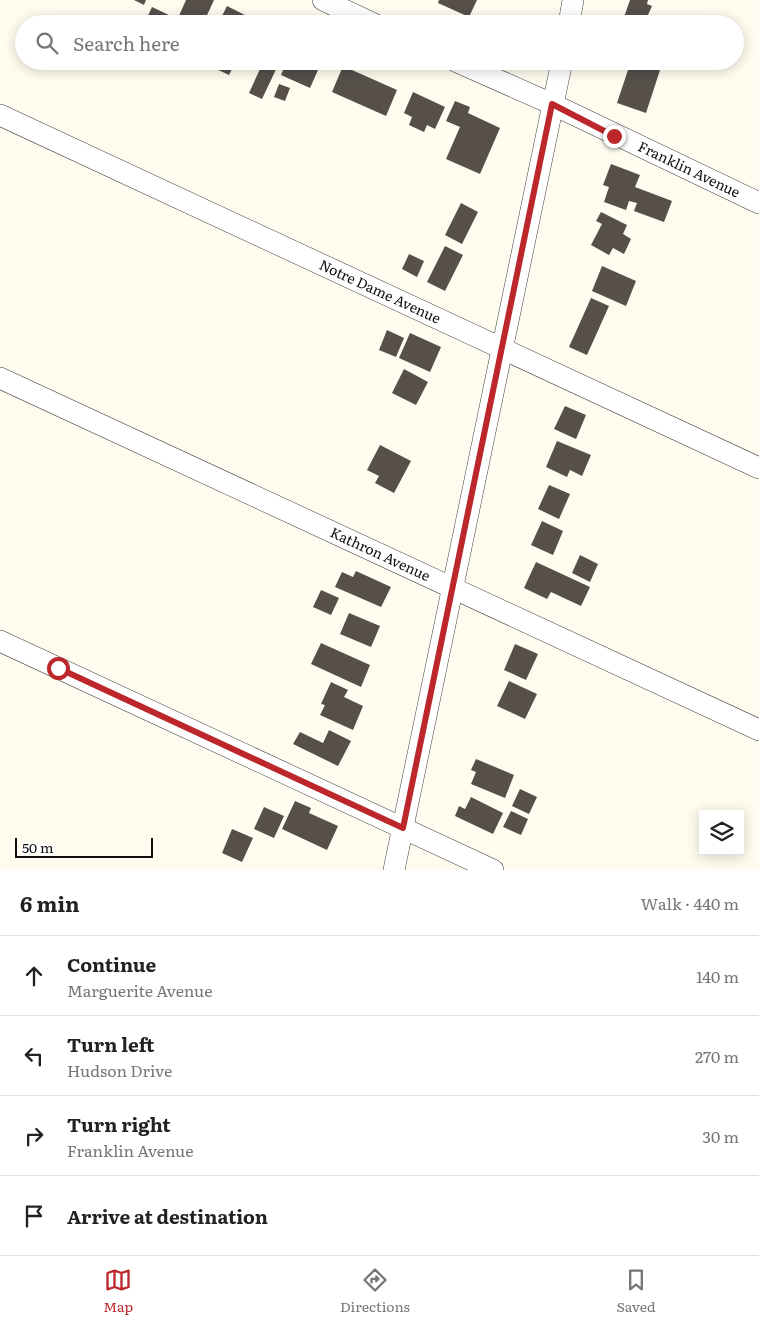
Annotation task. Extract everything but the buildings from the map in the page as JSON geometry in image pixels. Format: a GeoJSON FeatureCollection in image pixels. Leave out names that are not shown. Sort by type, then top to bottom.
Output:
{"type":"FeatureCollection","features":[{"type":"Feature","properties":{"kind":"street"},"geometry":{"type":"LineString","coordinates":[[323,0],[355,15]]}},
{"type":"Feature","properties":{"kind":"street"},"geometry":{"type":"LineString","coordinates":[[570,15],[573,0]]}},
{"type":"Feature","properties":{"kind":"street","name":"Franklin Avenue"},"geometry":{"type":"LineString","coordinates":[[475,70],[552,104],[759,203]]}},
{"type":"Feature","properties":{"kind":"street"},"geometry":{"type":"LineString","coordinates":[[394,870],[560,70]]}},
{"type":"Feature","properties":{"kind":"street","name":"Notre Dame Avenue"},"geometry":{"type":"LineString","coordinates":[[0,115],[759,468]]}},
{"type":"Feature","properties":{"kind":"street","name":"Kathron Avenue"},"geometry":{"type":"LineString","coordinates":[[0,378],[759,730]]}},
{"type":"Feature","properties":{"kind":"street"},"geometry":{"type":"LineString","coordinates":[[0,641],[493,870]]}},
{"type":"Feature","properties":{"kind":"route"},"geometry":{"type":"LineString","coordinates":[[58,668],[403,828],[552,104],[614,136]]}}]}
